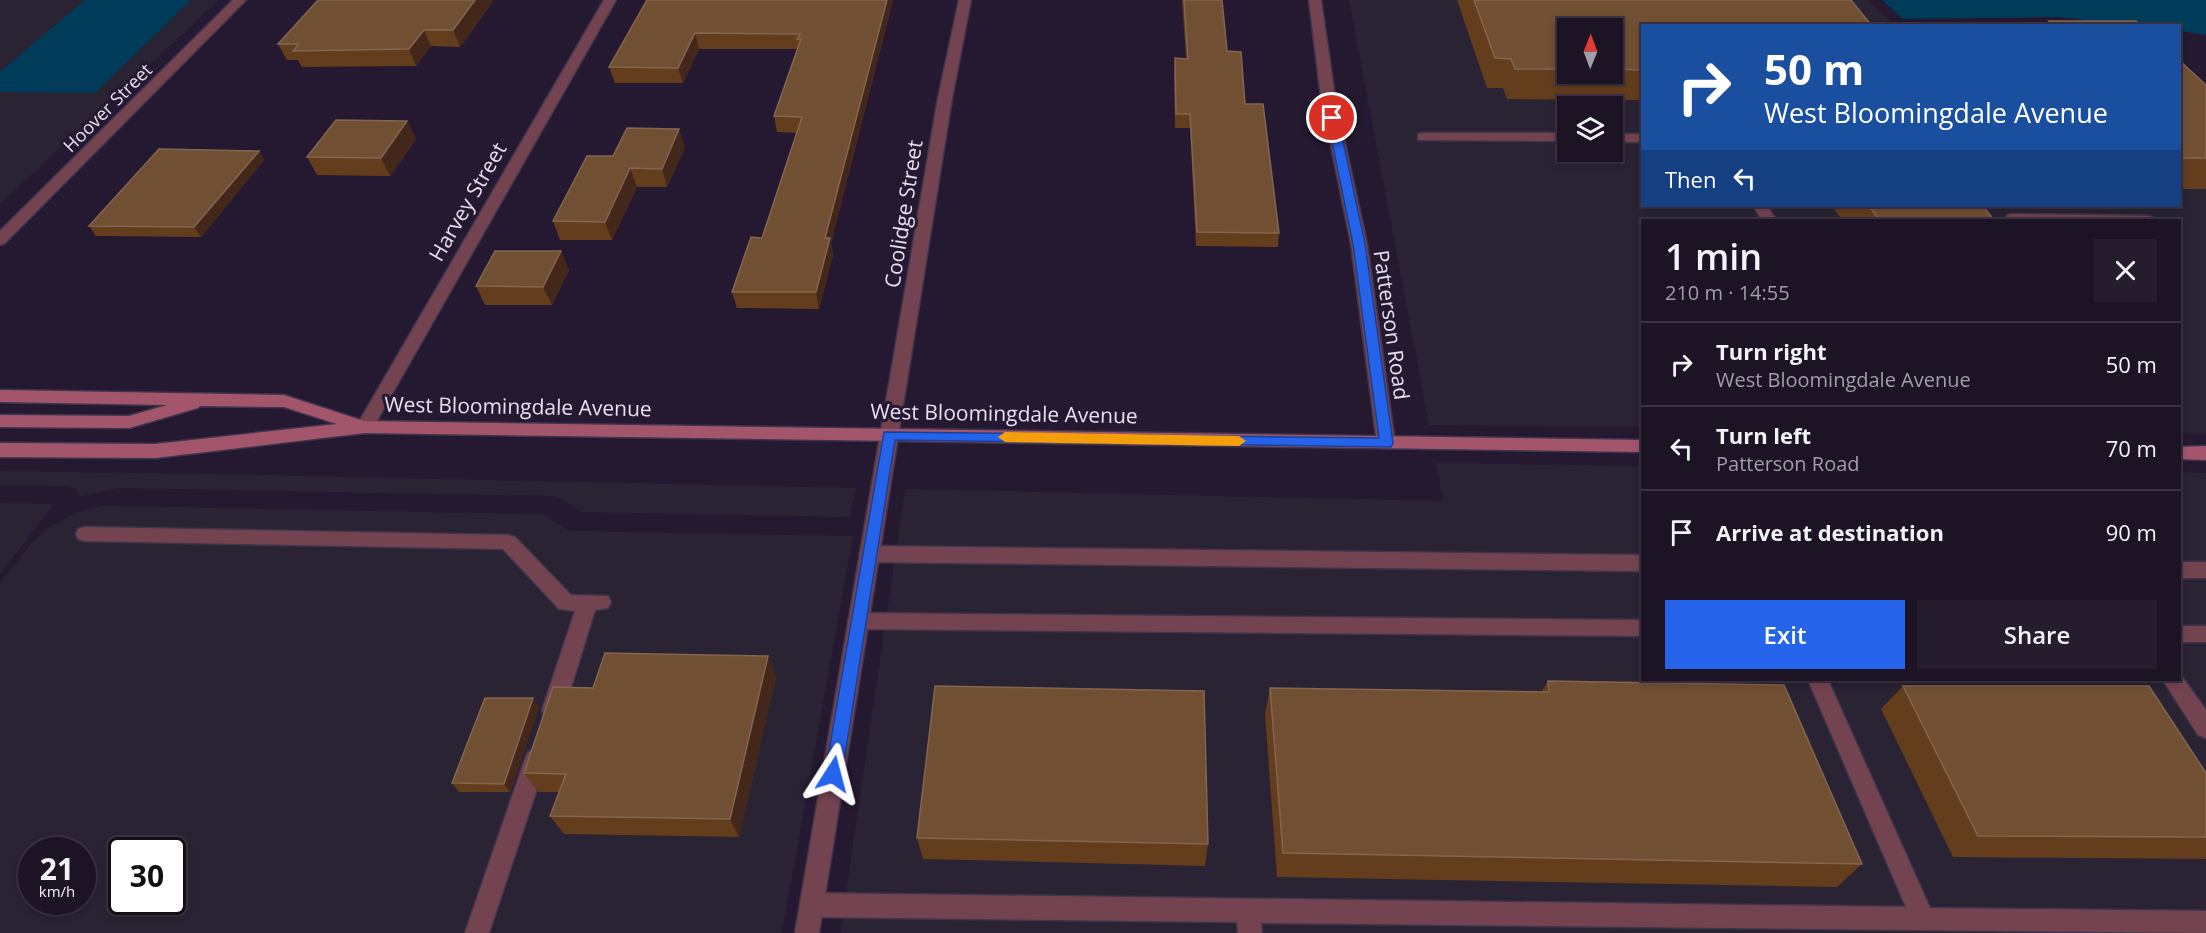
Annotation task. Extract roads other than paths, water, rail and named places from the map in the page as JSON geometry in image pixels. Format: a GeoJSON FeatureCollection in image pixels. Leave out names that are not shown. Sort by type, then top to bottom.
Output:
{"type":"FeatureCollection","features":[{"type":"Feature","properties":{"kind":"main road","name":"West Bloomingdale Avenue"},"geometry":{"type":"LineString","coordinates":[[0,396],[285,401],[365,427]]}},
{"type":"Feature","properties":{"kind":"main road"},"geometry":{"type":"LineString","coordinates":[[0,421],[129,422],[211,399]]}},
{"type":"Feature","properties":{"kind":"main road","name":"West Bloomingdale Avenue"},"geometry":{"type":"LineString","coordinates":[[0,450],[155,451],[365,427],[1641,446]]}},
{"type":"Feature","properties":{"kind":"main road"},"geometry":{"type":"LineString","coordinates":[[2181,453],[2206,453]]}},
{"type":"Feature","properties":{"kind":"street","name":"Hoover Street"},"geometry":{"type":"LineString","coordinates":[[0,240],[240,0]]}},
{"type":"Feature","properties":{"kind":"street","name":"Harvey Street"},"geometry":{"type":"LineString","coordinates":[[365,427],[610,0]]}},
{"type":"Feature","properties":{"kind":"street","name":"Coolidge Street"},"geometry":{"type":"LineString","coordinates":[[807,933],[945,98],[965,0]]}},
{"type":"Feature","properties":{"kind":"street","name":"Patterson Road"},"geometry":{"type":"LineString","coordinates":[[1316,0],[1328,97],[1359,244],[1386,443]]}},
{"type":"Feature","properties":{"kind":"street"},"geometry":{"type":"LineString","coordinates":[[1423,137],[1557,137]]}},
{"type":"Feature","properties":{"kind":"street"},"geometry":{"type":"LineString","coordinates":[[1623,138],[1641,138]]}},
{"type":"Feature","properties":{"kind":"street"},"geometry":{"type":"LineString","coordinates":[[2012,218],[2081,219]]}},
{"type":"Feature","properties":{"kind":"street"},"geometry":{"type":"LineString","coordinates":[[85,534],[508,542],[566,603],[594,603],[545,733],[477,933]]}},
{"type":"Feature","properties":{"kind":"street"},"geometry":{"type":"LineString","coordinates":[[869,554],[1641,563]]}},
{"type":"Feature","properties":{"kind":"street"},"geometry":{"type":"LineString","coordinates":[[2181,570],[2206,570]]}},
{"type":"Feature","properties":{"kind":"street"},"geometry":{"type":"LineString","coordinates":[[858,621],[1641,628]]}},
{"type":"Feature","properties":{"kind":"street"},"geometry":{"type":"LineString","coordinates":[[2181,634],[2206,634]]}},
{"type":"Feature","properties":{"kind":"street"},"geometry":{"type":"LineString","coordinates":[[1818,681],[1923,919]]}},
{"type":"Feature","properties":{"kind":"street"},"geometry":{"type":"LineString","coordinates":[[2174,681],[2206,729]]}},
{"type":"Feature","properties":{"kind":"street"},"geometry":{"type":"LineString","coordinates":[[812,905],[1249,922],[1893,926],[1923,919],[2206,923]]}},
{"type":"Feature","properties":{"kind":"water"},"geometry":{"type":"Polygon","coordinates":[[[85,0],[191,0],[95,93],[0,92],[0,72],[85,0]]]}},
{"type":"Feature","properties":{"kind":"water"},"geometry":{"type":"Polygon","coordinates":[[[1882,0],[2206,0],[2206,35],[2181,31],[2181,24],[2128,24],[2057,17],[1903,19],[1882,0]]]}}]}
